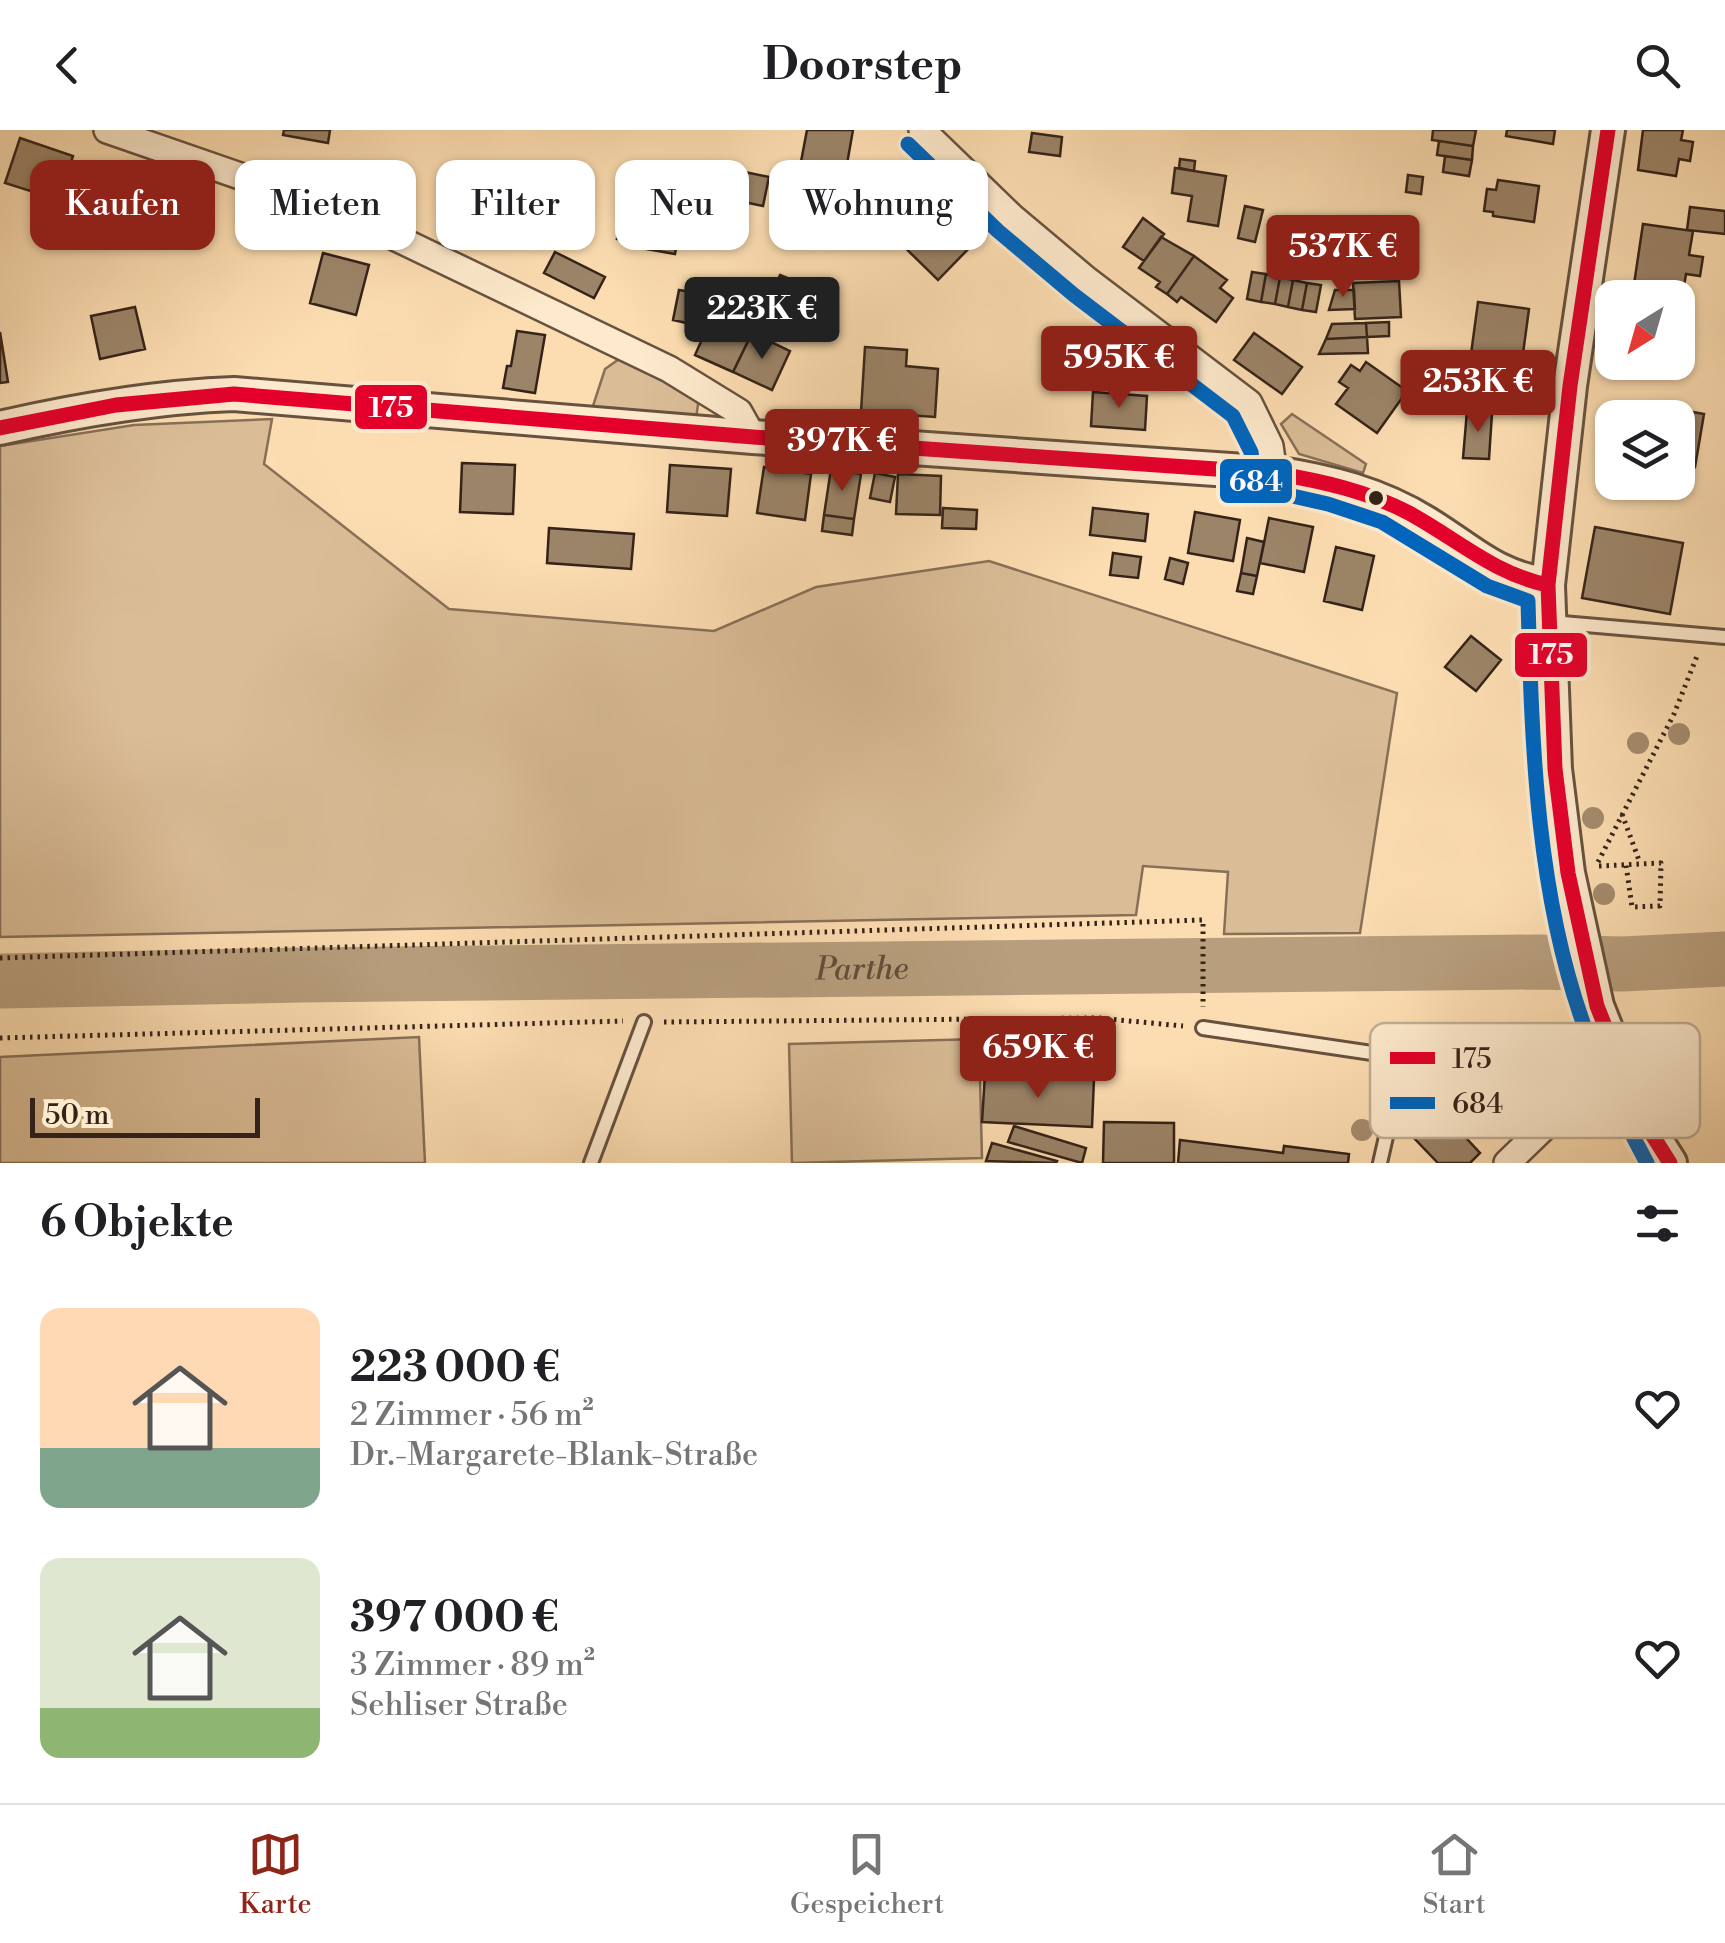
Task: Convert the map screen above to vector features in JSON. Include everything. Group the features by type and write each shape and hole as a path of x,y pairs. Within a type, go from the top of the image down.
{"street":[{"path":"107,130 356,219 670,369 739,412 753,436"},
{"path":"1604,1023 1568,873 1555,768 1548,585 1572,367 1608,130"},
{"path":"936,135 1012,217 1087,280 1249,403 1270,446 1274,473"},
{"path":"0,428 111,404 170,396 234,394 1274,473 1325,481 1376,498 1426,523 1481,562 1516,580 1548,585"},
{"path":"1507,1163 1533,1138"},
{"path":"1654,1138 1670,1163"}],"lane":[{"path":"1549,622 1725,637"},
{"path":"590,1163 644,1022"},
{"path":"1203,1028 1370,1053"},
{"path":"1380,1163 1386,1138"}],"path":[{"path":"1626,865 1632,907 1660,906 1661,863 1596,866 1674,714 1694,668 1702,633"},
{"path":"1622,814 1641,864"},
{"path":"0,958 1204,920 1204,1001"},
{"path":"0,1038 644,1022 1098,1018 1203,1028"}],"shaded area":[{"path":"622,357 699,397 696,419 592,409 605,369"},
{"path":"1292,414 1366,464 1363,473 1299,454 1281,424"},
{"path":"272,419 264,464 449,609 714,631 816,587 989,561 1397,693 1360,933 1224,934 1228,872 1143,866 1136,915 0,937 0,446 134,425"},
{"path":"419,1037 425,1163 0,1163 0,1057"},
{"path":"979,1039 982,1158 792,1163 789,1044"}],"building":[{"path":"284,130 330,130 328,143 283,135"},
{"path":"807,130 853,130 848,160 801,160"},
{"path":"1433,130 1476,130 1473,146 1432,140"},
{"path":"1507,130 1555,130 1553,144 1506,136"},
{"path":"1643,130 1683,130 1681,140 1693,142 1690,161 1679,159 1676,176 1638,170"},
{"path":"1032,133 1062,137 1060,156 1029,152"},
{"path":"20,138 73,156 72,160 30,160 30,191 5,183"},
{"path":"1439,141 1473,146 1472,160 1437,155"},
{"path":"1445,156 1472,160 1469,176 1443,172"},
{"path":"1180,159 1195,161 1194,171 1179,168"},
{"path":"1175,168 1226,176 1218,226 1188,221 1192,196 1172,193"},
{"path":"749,173 769,177 763,206 749,203"},
{"path":"1408,175 1423,177 1421,194 1406,192"},
{"path":"1498,180 1539,186 1534,222 1484,211 1487,189 1496,190"},
{"path":"1245,206 1263,210 1255,242 1238,238"},
{"path":"1690,207 1725,211 1725,234 1687,230"},
{"path":"1143,218 1164,234 1144,261 1123,247"},
{"path":"1643,224 1693,231 1689,255 1703,257 1700,276 1686,274 1685,280 1635,280"},
{"path":"1161,237 1194,256 1167,294 1156,287 1160,282 1139,268"},
{"path":"907,250 967,250 938,280"},
{"path":"555,252 605,277 594,298 544,273"},
{"path":"323,253 369,265 356,315 310,303"},
{"path":"1194,256 1227,280 1220,288 1233,298 1216,322 1181,297 1177,302 1167,294"},
{"path":"1252,272 1266,274 1261,302 1247,299"},
{"path":"1266,274 1280,277 1275,304 1261,302"},
{"path":"780,275 821,292 813,310 772,293"},
{"path":"1280,277 1293,280 1288,307 1275,304"},
{"path":"1293,280 1307,283 1302,310 1288,307"},
{"path":"1399,281 1401,317 1355,319 1353,283"},
{"path":"1307,283 1321,285 1316,312 1302,310"},
{"path":"679,290 698,293 691,324 673,320"},
{"path":"1335,290 1354,290 1355,309 1329,310"},
{"path":"1478,302 1529,309 1520,376 1469,369"},
{"path":"135,307 145,349 100,359 91,316"},
{"path":"713,315 752,333 733,372 695,355"},
{"path":"1389,322 1389,336 1367,337 1366,323"},
{"path":"1366,323 1367,337 1326,339 1332,324"},
{"path":"517,331 545,335 535,393 503,388"},
{"path":"0,332 8,382 0,383"},
{"path":"752,333 790,351 772,390 733,372"},
{"path":"1254,333 1302,367 1282,394 1234,360"},
{"path":"1367,337 1368,353 1319,354 1326,339"},
{"path":"865,347 907,350 906,366 938,369 935,417 861,412"},
{"path":"1074,352 1103,354 1101,375 1091,374 1090,388 1060,385 1061,365 1073,366"},
{"path":"1366,362 1407,391 1377,433 1336,404 1348,388 1339,382 1351,365 1360,371"},
{"path":"1093,392 1147,396 1145,430 1091,426"},
{"path":"1467,411 1492,413 1489,459 1463,458"},
{"path":"1695,412 1704,414 1695,467"},
{"path":"462,463 515,465 513,514 460,512"},
{"path":"670,465 731,469 727,516 667,512"},
{"path":"764,467 811,474 805,520 757,513"},
{"path":"831,469 861,474 854,519 824,515"},
{"path":"875,473 895,477 890,502 870,498"},
{"path":"898,474 941,476 940,515 896,514"},
{"path":"943,508 977,510 976,529 942,528"},
{"path":"1093,508 1148,514 1145,541 1090,535"},
{"path":"1195,512 1240,520 1233,561 1188,553"},
{"path":"824,515 854,519 852,535 822,531"},
{"path":"1269,518 1313,527 1304,572 1260,563"},
{"path":"1595,527 1683,543 1670,614 1582,598"},
{"path":"549,528 634,534 631,569 547,563"},
{"path":"1247,538 1264,542 1257,576 1241,573"},
{"path":"1336,547 1374,556 1362,610 1324,601"},
{"path":"1113,553 1141,557 1138,578 1110,575"},
{"path":"1170,558 1188,563 1183,584 1165,579"},
{"path":"1241,573 1257,576 1253,594 1237,591"},
{"path":"1471,636 1501,660 1476,691 1445,667"},
{"path":"985,1074 1094,1079 1092,1127 982,1122"},
{"path":"1104,1122 1174,1123 1174,1163 1103,1163"},
{"path":"1014,1126 1086,1148 1082,1163 1008,1142"},
{"path":"1414,1138 1466,1138 1480,1153 1470,1163 1438,1163"},
{"path":"1180,1140 1283,1153 1284,1146 1349,1154 1348,1163 1178,1163"},
{"path":"992,1143 1057,1161 986,1161"}],"waterway":[{"name":"Parthe","path":"0,981 1623,964 1725,959"}],"transit line":[{"name":"175","path":"1604,1023 1568,873 1555,769 1548,585 1570,386 1608,130"},
{"name":"684","path":"908,144 998,231 1074,295 1233,416 1251,452 1255,480 1262,489 1328,504 1382,522 1487,586 1528,601 1535,767 1547,878 1571,987 1584,1023"},
{"name":"175","path":"0,428 116,405 234,394 753,437 1274,473 1326,483 1377,499 1409,513 1510,573 1548,585"},
{"name":"684","path":"1634,1138 1647,1163"},
{"name":"175","path":"1654,1138 1670,1163"}]}
